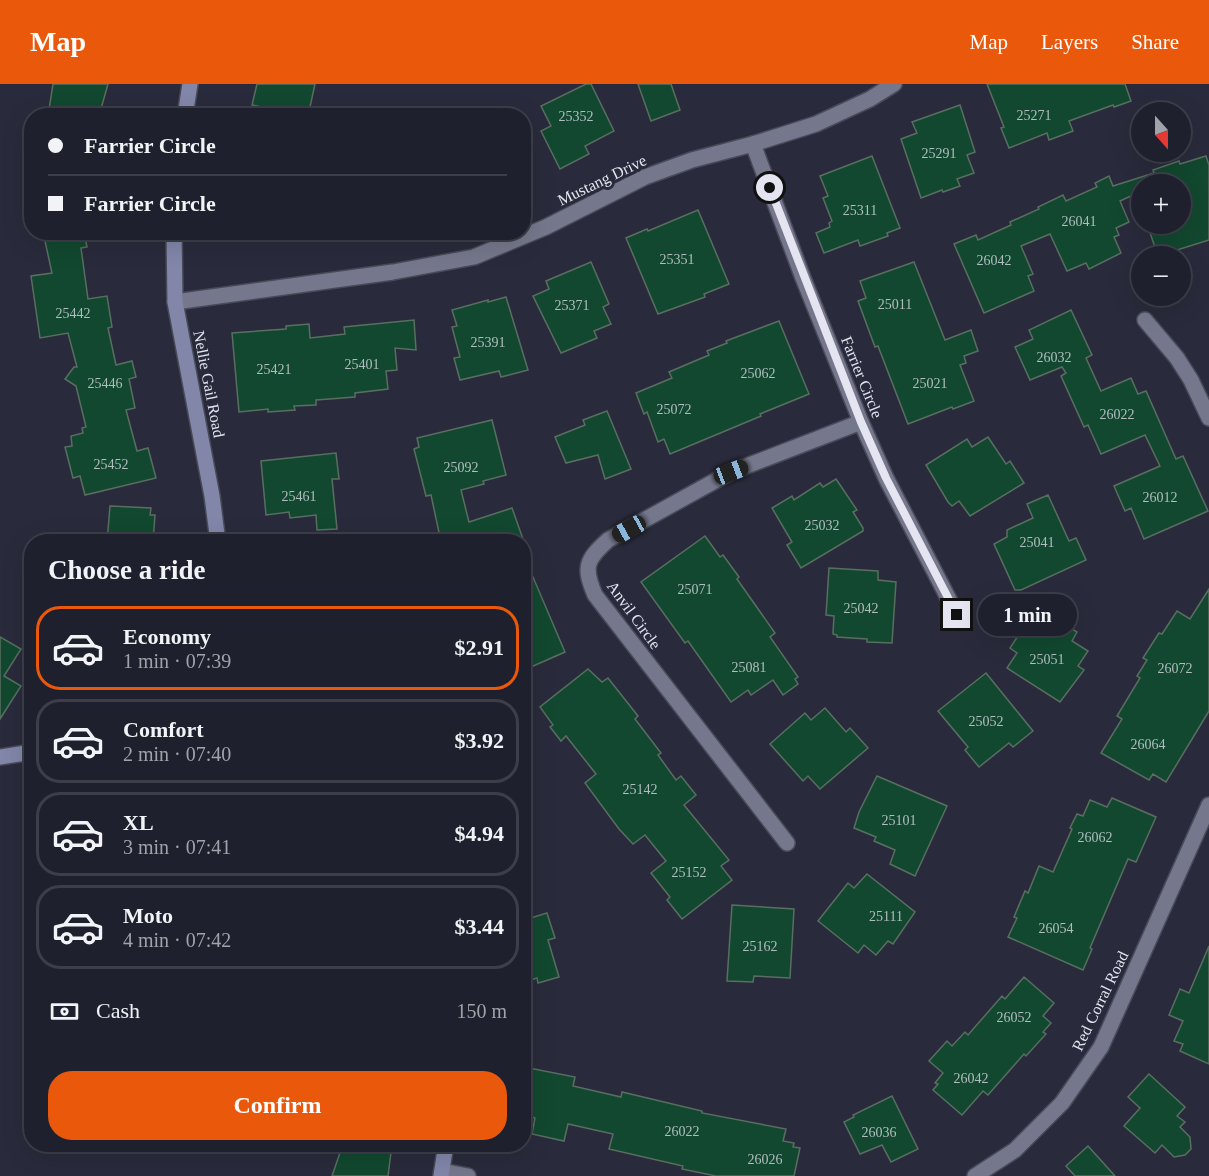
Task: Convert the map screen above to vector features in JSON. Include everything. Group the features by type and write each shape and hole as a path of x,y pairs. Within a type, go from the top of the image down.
{"street":[{"path":"186,108 190,84"},
{"name":"Mustang Drive","path":"531,233 645,177 692,160 816,124 870,99 894,84"},
{"name":"Farrier Circle","path":"753,144 803,278 861,422 886,478 957,615"},
{"name":"Nellie Gail Road","path":"174,240 175,302 212,496 217,534"},
{"name":"Mustang Drive","path":"175,302 393,272 474,257 515,240"},
{"path":"1145,320 1177,358 1191,380 1209,418"},
{"name":"Anvil Circle","path":"786,843 595,595 589,580 588,566 594,553 608,540 731,472 861,422"},
{"path":"0,757 24,753"},
{"name":"Red Corral Road","path":"975,1176 1015,1150 1062,1104 1101,1047 1209,805"},
{"path":"445,1152 441,1173 468,1176"}],"building":[{"path":"53,84 108,84 101,108 49,108"},
{"path":"257,84 315,84 310,108 267,108 252,105"},
{"path":"586,84 591,84 614,131 585,146 589,154 560,169 541,131 551,126 541,106"},
{"path":"638,84 671,84 680,110 651,121"},
{"path":"987,84 1125,84 1131,101 1069,121 1073,131 1049,140 1047,133 1009,148 1001,128 1004,127"},
{"path":"960,105 975,152 967,155 974,173 957,179 960,186 921,198 901,139 917,133 912,122"},
{"path":"872,156 900,228 887,233 888,236 860,246 858,240 824,253 816,233 830,227 829,223 832,221 823,198 828,196 820,176"},
{"path":"1206,156 1209,165 1209,240 1190,246 1155,246 1150,234 1191,234 1191,174 1151,174 1154,173 1153,170 1176,162 1180,164"},
{"path":"1109,176 1113,186 1131,180 1131,196 1120,201 1129,222 1116,228 1119,235 1114,237 1121,253 1089,269 1086,263 1067,271 1050,234 1021,246 1033,274 1028,276 1034,291 984,313 954,244 976,235 978,240 1011,225 1010,222 1063,195 1066,201 1097,187 1095,183"},
{"path":"698,210 729,284 704,294 705,297 658,314 626,238"},
{"path":"45,240 86,240 87,247 81,248 88,299 107,296 112,327 108,328 116,365 132,361 136,377 129,379 135,408 126,410 137,451 148,448 156,478 85,495 80,476 73,478 65,447 72,446 71,436 83,433 82,428 86,427 76,386 65,379 74,367 77,367 68,333 40,338 31,276 52,273"},
{"path":"591,262 609,304 603,307 611,324 594,331 597,338 561,353 533,296 549,289 546,281"},
{"path":"914,262 945,340 971,330 978,351 964,356 966,363 960,365 974,401 908,424 858,301 866,298 860,281"},
{"path":"506,297 528,370 501,377 499,371 460,380 454,358 460,357 452,327 457,326 452,310"},
{"path":"1071,310 1092,355 1086,358 1101,391 1131,378 1138,394 1146,391 1176,459 1183,456 1208,511 1144,539 1131,508 1125,511 1114,486 1160,466 1145,435 1101,454 1088,425 1084,427 1061,376 1066,373 1062,367 1030,380 1015,347 1033,339 1029,330"},
{"path":"414,320 416,350 395,348 397,370 386,371 388,389 355,393 355,397 316,400 316,405 294,406 295,410 268,412 268,409 239,412 232,333 286,329 286,326 309,324 310,338 345,334 344,327"},
{"path":"779,321 809,394 670,454 664,439 658,442 647,412 644,414 636,393 672,378 669,372 709,355 707,351 727,343 726,341"},
{"path":"607,411 631,469 605,479 598,455 566,463 555,437 585,425 583,420"},
{"path":"492,420 506,475 461,490 469,522 512,508 521,534 439,534 431,495 426,496 414,449 419,447 417,438"},
{"path":"988,437 1006,464 1010,461 1024,483 970,516 959,501 952,506 948,502 926,465 967,439 972,447"},
{"path":"336,453 339,479 332,479 337,529 317,530 316,515 290,518 289,512 266,515 261,461"},
{"path":"836,479 857,510 853,512 863,531 801,568 787,545 792,542 772,508 792,496 794,500 820,483 823,487"},
{"path":"1048,495 1069,541 1076,538 1086,560 1021,590 1015,590 994,544 1007,537 1007,530 1033,518 1027,504"},
{"path":"110,506 151,508 150,515 155,515 154,534 108,534"},
{"path":"705,536 720,557 723,555 739,577 737,579 775,633 770,637 798,677 795,679 798,684 783,695 773,680 751,695 748,690 731,702 688,641 685,643 641,582"},
{"path":"829,568 878,571 878,580 896,582 892,643 867,642 867,639 837,637 833,634 834,616 826,615"},
{"path":"531,572 565,652 531,667"},
{"path":"1209,589 1209,711 1166,782 1153,774 1149,780 1101,753 1122,719 1117,716 1140,678 1137,676 1147,660 1143,658 1159,633 1162,634 1177,611 1190,619"},
{"path":"1037,607 1077,632 1072,641 1088,651 1078,666 1084,670 1060,702 1007,668 1017,653 1010,648"},
{"path":"0,637 21,649 4,676 21,686 0,719"},
{"path":"588,669 602,682 608,678 638,716 635,719 661,753 658,755 676,780 681,776 696,795 684,805 729,860 721,866 732,880 682,919 667,900 670,897 651,873 666,861 645,835 633,844 619,829 585,783 596,774 566,736 561,741 550,727 553,725 540,707"},
{"path":"986,673 1033,731 1013,747 1009,743 979,767 965,750 968,747 938,711"},
{"path":"825,708 846,732 850,728 868,748 820,789 808,776 803,781 770,744 805,713 811,720"},
{"path":"877,776 947,806 915,876 890,864 895,850 874,841 876,837 854,828 859,812"},
{"path":"1112,798 1156,817 1136,862 1128,859 1083,970 1008,937 1017,918 1014,917 1025,891 1028,893 1039,866 1053,872 1077,814 1083,816 1090,800 1107,807"},
{"path":"867,874 915,912 893,944 888,941 876,955 864,945 858,953 818,921 848,883 854,888"},
{"path":"732,905 794,909 790,978 754,976 753,982 727,981"},
{"path":"547,913 555,938 548,940 559,977 538,983 537,978 531,980 531,918"},
{"path":"1209,946 1209,1064 1180,1051 1183,1044 1174,1041 1183,1021 1169,1015 1180,989 1189,993"},
{"path":"1024,977 1054,1003 1043,1016 1051,1023 1043,1032 1046,1034 1026,1056 1024,1054 988,1095 983,1091 962,1115 933,1090 938,1084 935,1083 943,1073 929,1061 947,1041 952,1046 965,1032 968,1035 1002,996 1005,999"},
{"path":"531,1068 575,1077 573,1086 621,1097 622,1092 702,1111 702,1113 786,1129 783,1141 794,1143 793,1147 800,1148 794,1176 716,1176 609,1149 613,1134 568,1124 564,1141 532,1134 535,1118 531,1117"},
{"path":"1149,1074 1185,1107 1177,1116 1185,1122 1180,1127 1190,1137 1191,1149 1185,1155 1174,1157 1162,1145 1155,1153 1124,1126 1140,1108 1128,1097"},
{"path":"892,1096 918,1149 891,1162 882,1145 860,1154 844,1122 854,1117 853,1115"},
{"path":"1088,1146 1115,1176 1075,1176 1066,1166"},
{"path":"340,1152 391,1152 388,1176 332,1176"}],"route":[{"path":"770,188 803,278 861,422 886,478 957,615"}]}
